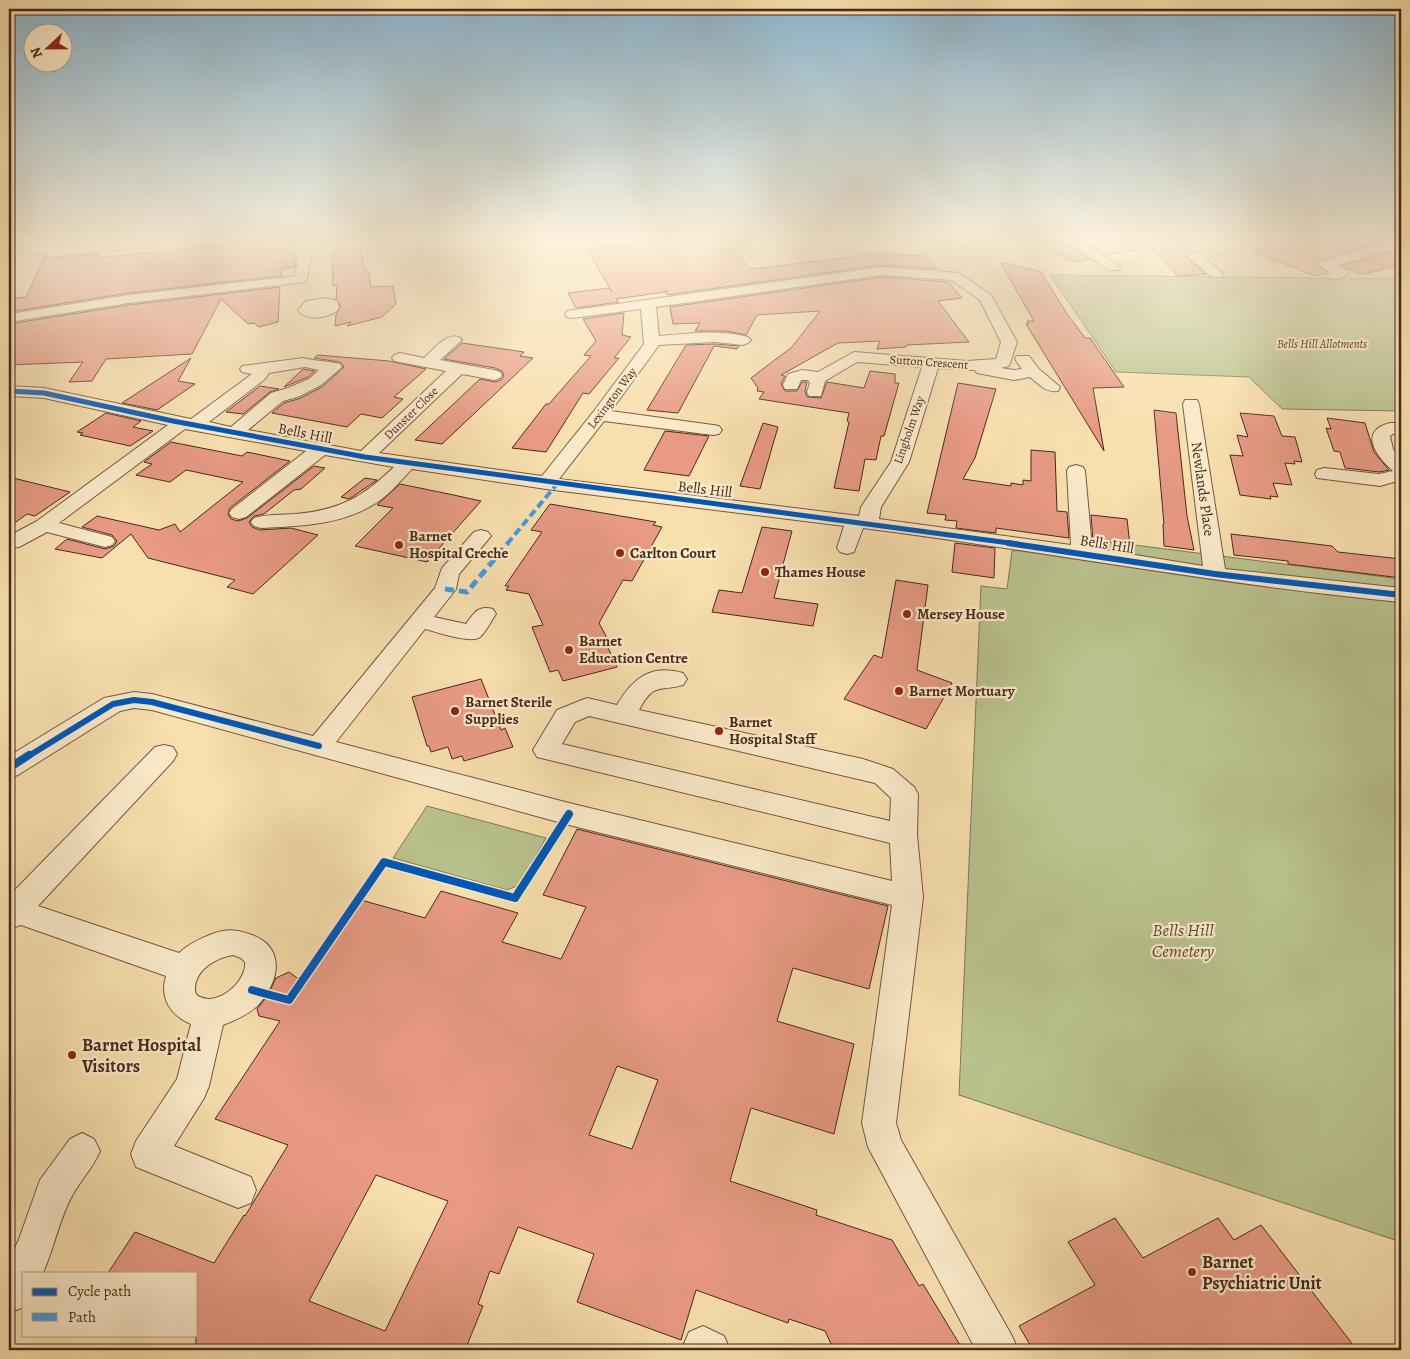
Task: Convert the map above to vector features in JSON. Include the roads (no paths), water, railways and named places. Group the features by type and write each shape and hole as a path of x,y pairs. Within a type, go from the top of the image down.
{"street":[{"path":"9,318 108,302"},
{"path":"572,314 652,302"},
{"path":"988,302 1009,342 1033,372 1052,387"},
{"path":"648,303 652,341 715,338 743,340"},
{"path":"427,363 454,340"},
{"name":"Lexington Way","path":"546,483 600,415 652,344 652,341"},
{"name":"Sutton Crescent","path":"802,381 825,375 854,357 967,366 1003,363 1009,342"},
{"path":"400,358 494,375"},
{"name":"Lingholm Way","path":"846,548 900,462 932,362"},
{"path":"80,482 259,376 256,369 308,364 334,367 315,382 277,397 234,433"},
{"path":"967,366 1014,376 1033,372"},
{"name":"Dunster Close","path":"365,457 458,369"},
{"name":"Bells Hill","path":"9,392 44,393 234,433 365,457 546,483 862,522 1215,574 1401,595"},
{"name":"Newlands Place","path":"1191,404 1215,574"},
{"path":"600,415 713,430"},
{"path":"12,543 44,526 184,422"},
{"path":"1401,428 1392,427 1384,429 1380,432 1379,436 1388,457 1401,468"},
{"path":"239,513 321,449"},
{"path":"261,522 307,519 343,512 371,498 408,463"},
{"path":"1076,471 1082,553"},
{"path":"1324,474 1380,480 1401,474"},
{"path":"44,526 105,541"},
{"path":"319,746 445,589 450,573 481,536"},
{"path":"420,621 471,633 485,614"},
{"path":"624,715 638,689 652,680 676,679"},
{"path":"9,768 114,704 134,700 152,702 579,816 908,897"},
{"path":"903,835 546,750 566,716 586,707 863,769 884,776 905,794 903,835 908,897 879,1123 886,1147 998,1350"},
{"path":"164,754 11,912 185,968"},
{"path":"233,942 245,944 254,949 260,957 262,967 259,979 252,990 233,1006 210,1013 197,1012 187,1008 181,1000 178,990 185,968 206,950 220,944 233,942"},
{"path":"210,1013 192,1086 149,1154 238,1190"},
{"path":"23,1272 36,1245 53,1193 82,1151"},
{"path":"14,1292 22,1275"}],"place":[{"name":"Barnet Hospital Creche","path":"399,545"},
{"name":"Carlton Court","path":"620,553"},
{"name":"Thames House","path":"765,572"},
{"name":"Mersey House","path":"907,614"},
{"name":"Barnet Education Centre","path":"569,650"},
{"name":"Barnet Mortuary","path":"899,691"},
{"name":"Barnet Sterile Supplies","path":"455,711"},
{"name":"Barnet Hospital Staff","path":"719,731"},
{"name":"Barnet Hospital Visitors","path":"72,1055"},
{"name":"Barnet Psychiatric Unit","path":"1192,1272"}],"park label":[{"name":"Bells Hill Allotments","path":"1322,344"},
{"name":"Bells Hill Cemetery","path":"1183,940"}]}
